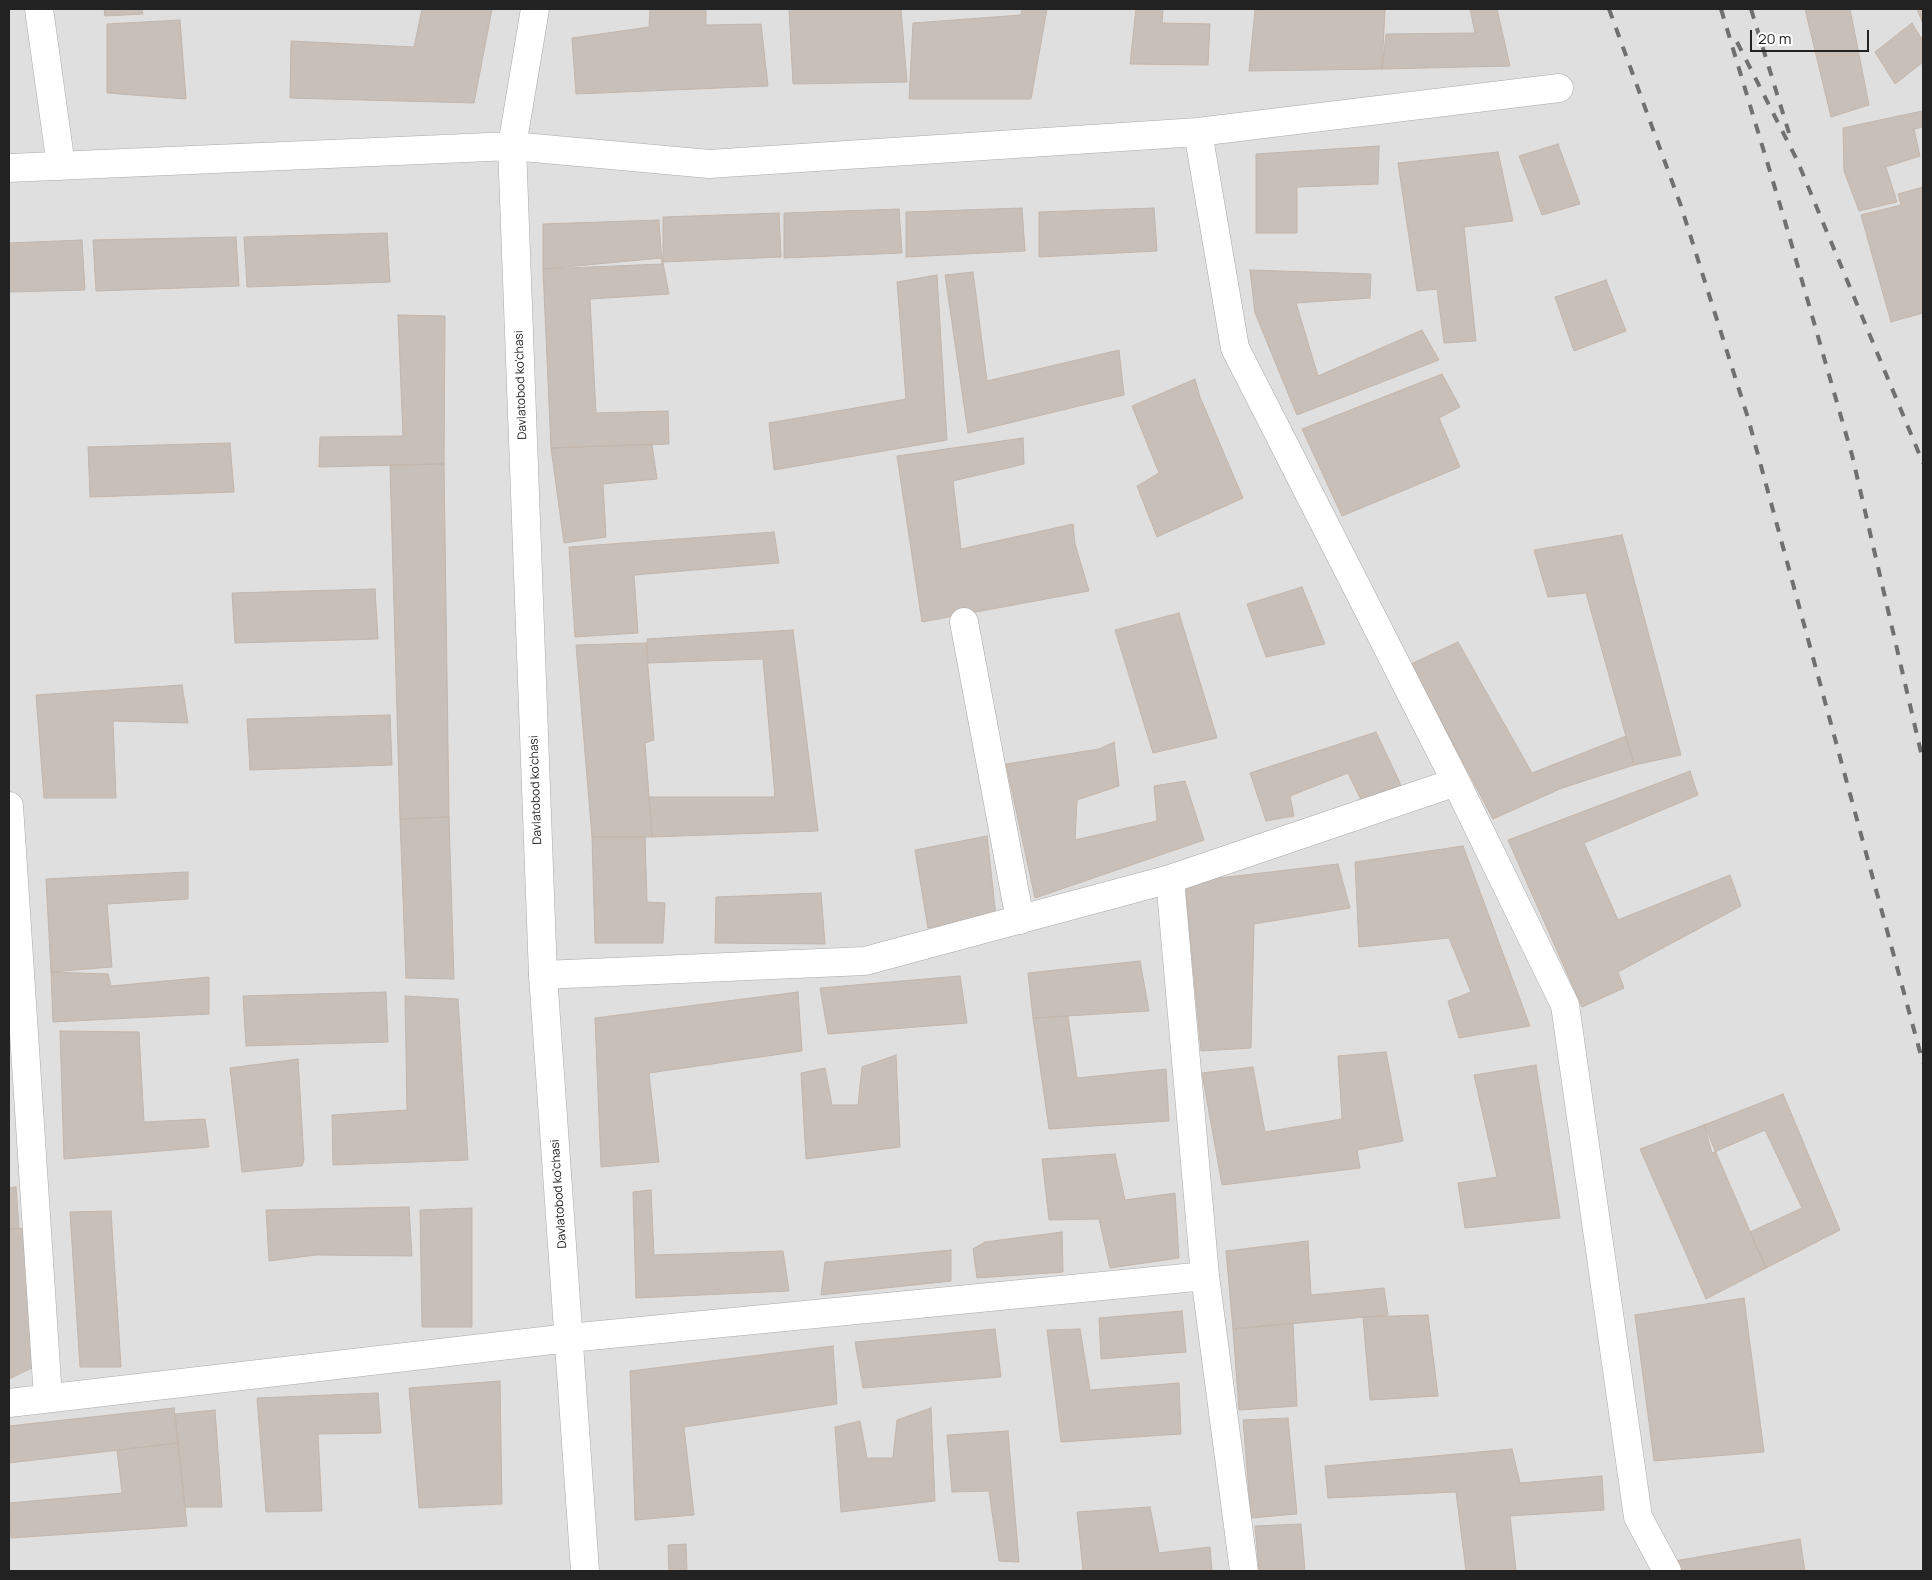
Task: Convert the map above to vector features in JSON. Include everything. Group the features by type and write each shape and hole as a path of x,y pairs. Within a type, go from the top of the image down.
{"street":[{"path":"39,9 61,166"},
{"name":"Davlatobod ko'chasi","path":"536,9 512,146 543,975 585,1571"},
{"path":"9,168 512,146 709,164 1198,132 1559,88"},
{"path":"1198,132 1235,348 1456,782 1565,1005 1638,1517 1667,1571"},
{"path":"964,622 1020,920"},
{"path":"543,975 865,961 1170,880 1456,782"},
{"path":"9,806 48,1398"},
{"path":"1170,880 1205,1276 1244,1571"},
{"path":"9,1403 569,1338 1205,1276"}],"shaded area":[{"path":"9,9 1923,9 1923,1571 9,1571"}],"building":[{"path":"104,9 142,9 143,14 105,16"},
{"path":"422,9 492,9 474,103 290,98 291,41 414,47"},
{"path":"650,9 706,9 706,25 761,24 768,86 576,94 572,38 649,27"},
{"path":"789,9 901,9 907,82 793,84"},
{"path":"1022,9 1047,9 1031,99 909,99 913,23 1021,15"},
{"path":"1136,9 1163,9 1162,23 1210,24 1208,65 1130,64"},
{"path":"1385,9 1382,69 1249,71 1255,10"},
{"path":"1470,9 1497,9 1510,66 1382,69 1386,34 1475,33"},
{"path":"1805,9 1850,9 1869,105 1831,117"},
{"path":"1917,9 1923,9 1923,24"},
{"path":"180,20 186,99 107,93 107,24"},
{"path":"1912,23 1923,41 1923,62 1895,84 1875,52"},
{"path":"1922,111 1923,127 1914,129 1920,156 1886,167 1897,202 1859,211 1844,171 1843,128"},
{"path":"1558,144 1580,204 1542,215 1519,156"},
{"path":"1379,146 1378,184 1297,187 1297,233 1256,233 1256,154"},
{"path":"1498,152 1513,221 1464,227 1476,341 1444,343 1437,289 1417,291 1398,163"},
{"path":"1923,187 1923,313 1891,322 1861,215 1901,205 1898,194"},
{"path":"1022,208 1025,251 906,257 906,212"},
{"path":"1154,208 1157,251 1039,257 1039,212"},
{"path":"899,209 902,253 784,258 784,213"},
{"path":"779,213 781,257 663,262 663,217"},
{"path":"659,220 662,264 543,269 543,224"},
{"path":"387,233 390,282 247,287 244,237"},
{"path":"236,237 239,286 96,291 93,240"},
{"path":"82,240 85,290 9,292 9,243"},
{"path":"662,258 669,294 590,299 596,413 668,411 669,444 551,448 543,269"},
{"path":"1250,270 1371,274 1370,298 1296,303 1318,376 1422,330 1439,360 1297,415 1255,313"},
{"path":"973,272 987,381 1119,350 1124,395 968,433 945,275"},
{"path":"937,275 947,440 774,470 769,423 906,399 897,282"},
{"path":"1606,280 1626,331 1574,351 1555,297"},
{"path":"398,315 445,316 444,464 319,467 320,437 403,436"},
{"path":"1442,374 1460,407 1439,418 1460,467 1342,516 1302,429"},
{"path":"1195,379 1200,397 1243,498 1157,537 1137,486 1159,473 1132,406"},
{"path":"1023,438 1024,464 953,481 961,549 1073,524 1075,544 1089,591 922,622 897,456"},
{"path":"230,443 234,492 90,497 88,447"},
{"path":"652,444 657,479 603,484 606,537 564,543 551,448"},
{"path":"444,464 449,817 400,819 390,465"},
{"path":"774,532 779,563 634,575 638,633 575,637 569,547"},
{"path":"1622,535 1681,755 1634,765 1586,593 1548,597 1534,550"},
{"path":"1302,587 1325,644 1266,657 1247,604"},
{"path":"375,589 378,639 235,643 232,593"},
{"path":"1179,613 1217,738 1153,753 1115,630"},
{"path":"793,630 818,831 652,837 649,797 775,797 763,659 648,663 647,639"},
{"path":"1458,642 1532,773 1626,736 1634,765 1562,788 1493,819 1411,664"},
{"path":"646,643 654,740 645,743 652,837 592,837 576,645"},
{"path":"182,685 188,723 113,721 116,798 44,798 36,695"},
{"path":"390,715 392,765 250,770 247,719"},
{"path":"1376,732 1401,785 1361,800 1348,773 1290,796 1294,816 1266,821 1250,773"},
{"path":"1114,742 1119,786 1077,800 1075,840 1157,821 1154,786 1185,781 1204,840 1035,898 1006,764 1099,749"},
{"path":"1690,771 1698,795 1584,843 1618,920 1730,875 1741,906 1618,972 1624,988 1582,1007 1508,840"},
{"path":"449,817 454,979 406,978 400,819"},
{"path":"987,836 996,916 928,928 915,850"},
{"path":"592,837 645,837 647,902 665,903 663,943 595,943"},
{"path":"1463,846 1530,1026 1459,1038 1448,1001 1471,992 1449,938 1359,947 1355,862"},
{"path":"1338,864 1350,908 1254,924 1251,1048 1201,1051 1185,882"},
{"path":"188,872 188,899 107,904 112,967 51,972 46,879"},
{"path":"821,893 825,944 715,943 716,897"},
{"path":"1140,961 1149,1011 1033,1018 1028,973"},
{"path":"51,972 108,974 111,986 209,977 209,1014 53,1022"},
{"path":"960,976 967,1023 828,1034 820,988"},
{"path":"386,992 388,1042 246,1046 243,996"},
{"path":"798,992 802,1051 649,1073 659,1162 601,1167 595,1018"},
{"path":"405,996 458,999 468,1160 333,1165 332,1115 407,1110"},
{"path":"1068,1016 1077,1078 1166,1069 1169,1121 1049,1129 1033,1018"},
{"path":"60,1031 139,1032 144,1122 205,1119 209,1147 64,1159"},
{"path":"1386,1052 1403,1141 1357,1150 1360,1168 1222,1185 1202,1073 1253,1067 1265,1132 1342,1119 1338,1056"},
{"path":"896,1055 900,1147 806,1159 801,1073 825,1068 832,1105 858,1105 862,1067"},
{"path":"298,1059 304,1160 302,1166 242,1172 230,1068"},
{"path":"1536,1065 1560,1218 1465,1228 1458,1183 1497,1177 1474,1075"},
{"path":"1783,1094 1840,1230 1766,1268 1750,1232 1802,1208 1765,1130 1712,1153 1704,1125"},
{"path":"1704,1125 1766,1268 1706,1299 1640,1149"},
{"path":"1115,1154 1125,1200 1175,1193 1179,1258 1110,1268 1099,1219 1049,1220 1042,1159"},
{"path":"16,1187 19,1228 9,1229 9,1188"},
{"path":"651,1190 654,1255 783,1251 789,1291 636,1298 633,1192"},
{"path":"409,1207 412,1256 316,1255 269,1261 266,1210"},
{"path":"472,1208 472,1327 422,1327 420,1210"},
{"path":"111,1211 121,1367 80,1367 70,1212"},
{"path":"28,1228 36,1366 9,1379 9,1229"},
{"path":"1062,1232 1063,1272 977,1278 973,1249 985,1242"},
{"path":"1308,1241 1311,1295 1384,1288 1388,1315 1233,1329 1226,1251"},
{"path":"951,1250 951,1281 821,1295 825,1262"},
{"path":"1744,1298 1764,1452 1654,1461 1635,1315"},
{"path":"1182,1311 1186,1352 1101,1359 1099,1318"},
{"path":"1428,1315 1438,1396 1370,1400 1363,1317"},
{"path":"1293,1323 1297,1406 1239,1410 1233,1329"},
{"path":"995,1329 1001,1377 863,1388 855,1342"},
{"path":"1080,1329 1090,1390 1179,1383 1181,1434 1061,1442 1047,1330"},
{"path":"833,1346 837,1404 684,1427 694,1515 635,1520 630,1371"},
{"path":"500,1381 502,1504 419,1508 409,1388"},
{"path":"378,1393 381,1433 318,1434 322,1511 266,1512 257,1398"},
{"path":"174,1408 178,1443 9,1463 9,1426"},
{"path":"931,1408 935,1501 841,1512 835,1427 860,1421 867,1458 893,1458 897,1420"},
{"path":"215,1410 222,1507 185,1507 175,1414"},
{"path":"1288,1418 1297,1514 1251,1518 1243,1420"},
{"path":"1008,1431 1019,1562 999,1561 989,1491 952,1492 947,1435"},
{"path":"178,1443 187,1526 11,1538 9,1503 122,1493 117,1450"},
{"path":"1512,1449 1520,1483 1602,1476 1604,1510 1510,1516 1516,1571 1466,1571 1456,1492 1328,1498 1325,1466"},
{"path":"1150,1507 1159,1553 1210,1547 1212,1571 1083,1571 1077,1512"},
{"path":"1301,1524 1305,1571 1259,1571 1255,1526"},
{"path":"1800,1539 1805,1571 1678,1571 1675,1561"},
{"path":"686,1544 687,1571 669,1571 668,1545"}],"railway":[{"path":"1609,9 1681,206 1748,418 1923,1063"},
{"path":"1721,9 1784,218 1852,455 1923,761"},
{"path":"1751,9 1789,133"},
{"path":"1737,42 1797,160 1923,463"}]}
